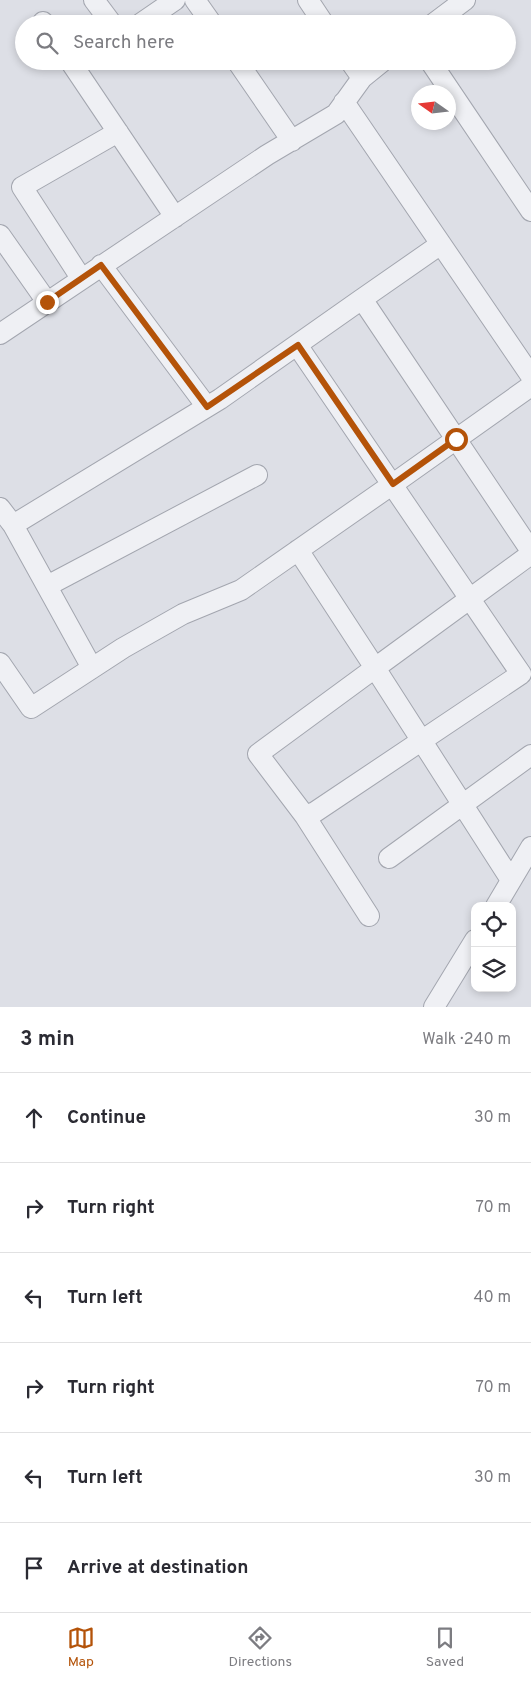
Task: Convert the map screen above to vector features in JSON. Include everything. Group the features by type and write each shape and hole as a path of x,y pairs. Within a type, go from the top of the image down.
{"street":[{"path":"94,0 105,15"},
{"path":"153,15 175,0"},
{"path":"195,0 206,15"},
{"path":"308,0 318,15"},
{"path":"444,15 461,1"},
{"path":"80,70 118,132 175,217"},
{"path":"243,70 292,141"},
{"path":"0,334 81,278 336,114 344,102 356,70"},
{"path":"436,70 531,211"},
{"path":"344,102 531,376"},
{"path":"81,278 22,187 118,132"},
{"path":"0,235 47,302"},
{"path":"13,525 207,407 441,244"},
{"path":"101,265 207,407"},
{"path":"362,299 531,552 258,754 305,816 369,916"},
{"path":"298,345 526,681 422,741 315,812 305,816"},
{"path":"0,663 32,708 123,648 183,614 241,590 531,386"},
{"path":"47,586 257,476"},
{"path":"0,508 13,525 92,668"},
{"path":"298,550 512,880"},
{"path":"389,858 462,803 531,755"},
{"path":"498,902 531,847"},
{"path":"434,1007 471,947"}],"route":[{"path":"47,302 101,265 207,407 298,345 393,484 456,439"}]}
